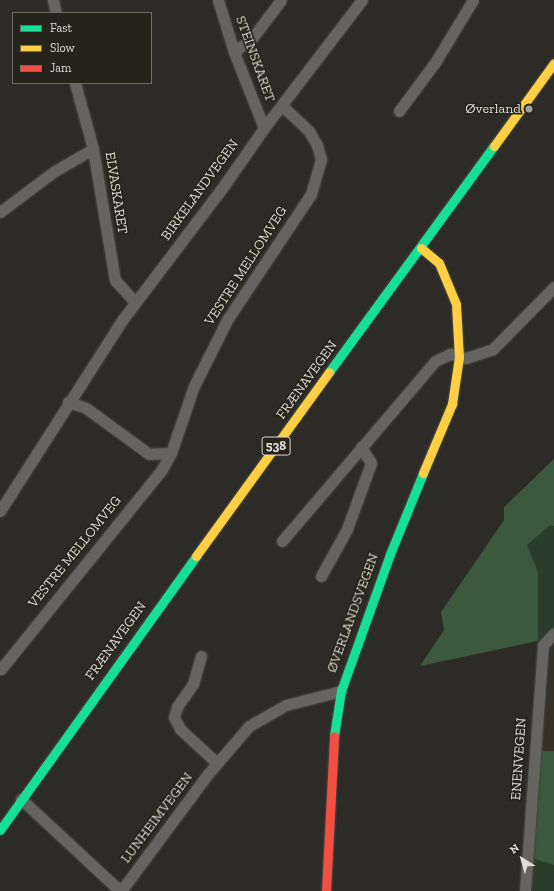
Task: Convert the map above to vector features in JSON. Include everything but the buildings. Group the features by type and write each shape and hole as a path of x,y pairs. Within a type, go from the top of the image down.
{"main road":[{"name":"FRÆNAVEGEN","path":"0,830 554,63"},
{"name":"ØVERLANDSVEGEN","path":"326,891 334,733 341,690 390,554 452,404 459,357 456,304 439,263 421,248"}],"street":[{"path":"53,0 56,12"},
{"name":"STEINSKARET","path":"218,0 234,52 264,128"},
{"path":"234,52 252,37 281,0"},
{"name":"BIRKELANDVEGEN","path":"0,511 68,402 135,302 225,184 264,128 362,0"},
{"path":"399,111 436,61 473,0"},
{"name":"ELVASKARET","path":"75,84 93,149 115,280 135,302"},
{"name":"VESTRE MELLOMVEG","path":"1,669 161,471 171,453 194,386 227,320 311,194 318,177 321,159 317,145 309,131 282,106"},
{"path":"0,212 53,172 93,149"},
{"path":"282,541 435,360 450,354 459,357 484,354 494,349 554,288"},
{"path":"68,402 86,408 149,454 171,453"},
{"path":"321,576 347,529 371,463 361,447"},
{"name":"ENENVEGEN","path":"525,891 544,645 554,633"},
{"path":"201,656 193,684 177,707 174,717 180,729 217,763"},
{"name":"LUNHEIMVEGEN","path":"21,799 120,891 217,763 249,726 286,705 341,690"}],"shaded area":[{"path":"554,640 554,751 542,751 551,642"}],"green space":[{"path":"554,459 554,526 550,525 527,545 538,572 538,641 420,666 444,630 441,612 504,520 504,507"},
{"path":"550,524 554,526 554,640 551,642 538,641 538,572 527,545"},
{"path":"542,751 554,751 554,865 534,859"},
{"path":"534,859 554,865 554,891 532,891"}],"traffic: fast":[{"path":"329,372 494,146"},
{"path":"334,736 341,691 390,554 423,473"},
{"path":"0,830 196,556"}],"traffic: slow":[{"path":"494,146 554,63"},
{"path":"421,248 439,263 456,304 459,357 452,404 423,473"},
{"path":"196,556 329,372"}],"traffic: jam":[{"path":"326,891 334,736"}],"place":[{"name":"Øverland","path":"529,109"}]}
